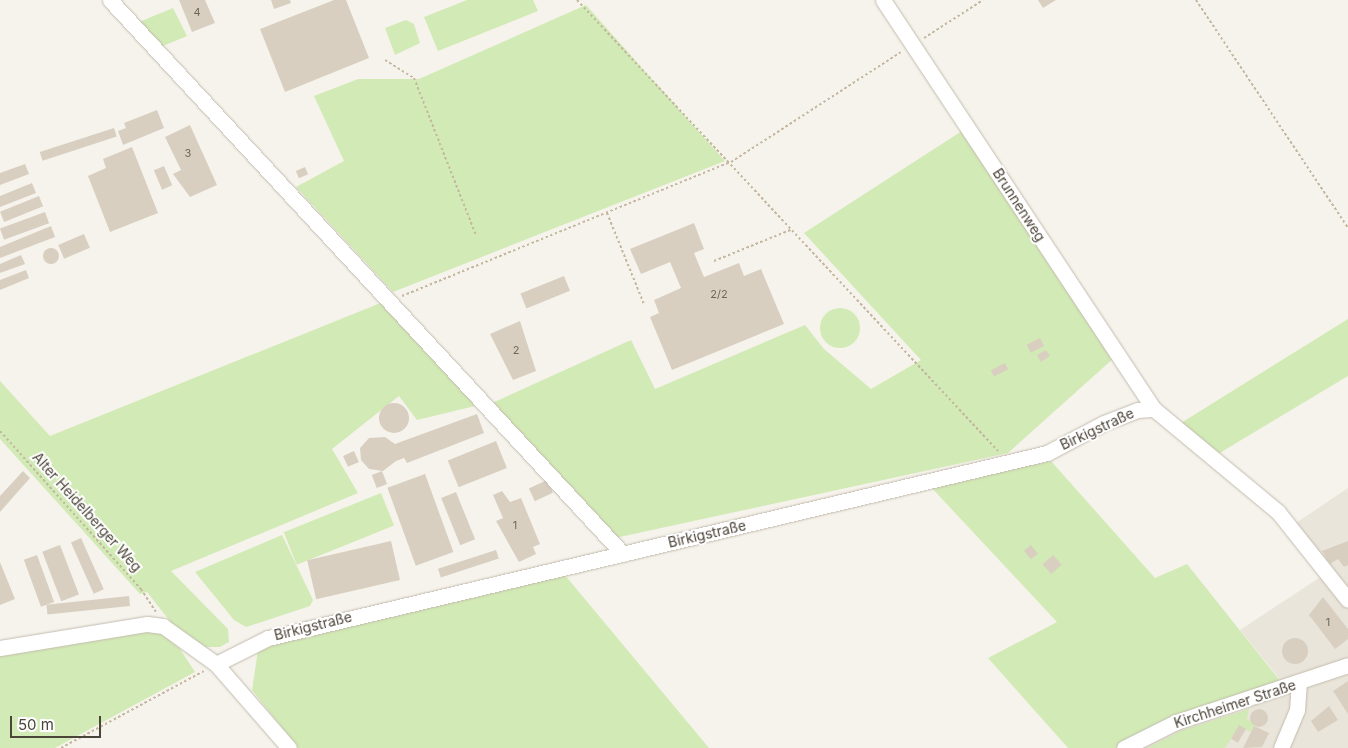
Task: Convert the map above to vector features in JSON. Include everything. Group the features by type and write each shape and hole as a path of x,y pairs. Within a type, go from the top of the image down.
{"street":[{"path":"110,0 624,554"},
{"name":"Brunnenweg","path":"883,0 1154,409"},
{"name":"Birkigstraße","path":"216,664 268,638 1047,453 1104,423 1138,410 1154,409 1278,512 1342,578 1348,600"},
{"path":"0,648 147,624 163,626 216,664 289,748"},
{"name":"Kirchheimer Straße","path":"1124,748 1176,722 1299,684 1348,665"},
{"path":"1281,748 1297,710 1299,684"}],"path":[{"path":"577,0 794,229 1008,462"},
{"path":"391,301 730,162 983,0"},
{"path":"1196,0 1348,228"},
{"path":"385,60 414,78 476,235"},
{"path":"607,213 644,304"},
{"path":"714,261 794,229"},
{"name":"Alter Heidelberger Weg","path":"0,430 155,609"},
{"path":"61,748 216,664"}],"shaded area":[{"path":"1348,488 1348,748 1117,748 1281,681 1240,630 1322,576 1296,523"}],"green space":[{"path":"467,0 533,0 538,11 438,51 424,17"},
{"path":"586,5 725,161 393,292 296,187 344,161 314,96 358,79 419,79"},
{"path":"173,8 187,36 163,46 139,22"},
{"path":"406,20 414,24 420,43 395,55 385,28"},
{"path":"965,129 1115,357 1008,453 615,538 490,404 631,340 655,389 805,325 824,349 871,389 921,360 804,233"},
{"path":"383,302 479,405 417,420 399,396 332,449 358,493 171,571 228,629 229,642 220,647 204,647 173,625 147,592 140,594 0,439 0,381 50,436"},
{"path":"840,308 851,311 857,317 860,328 857,339 851,345 840,348 829,345 823,339 820,328 823,317 829,311"},
{"path":"1348,319 1348,376 1218,454 1181,423"},
{"path":"1051,461 1155,578 1187,564 1281,682 1117,748 1068,748 988,658 1057,622 929,485"},
{"path":"381,493 394,525 297,565 284,532"},
{"path":"282,535 313,600 310,606 246,627 234,620 195,572"},
{"path":"564,574 709,748 298,748 252,690 259,644"},
{"path":"141,629 162,634 180,649 195,672 55,748 0,748 0,654"},
{"path":"1249,709 1247,719 1255,723 1251,732 1239,726 1225,748 1147,748 1183,730"}],"building":[{"path":"179,0 205,0 215,23 192,32"},
{"path":"271,0 290,0 291,3 274,9"},
{"path":"334,0 346,0 369,58 285,92 260,29"},
{"path":"1038,0 1056,0 1043,8"},
{"path":"157,110 164,128 123,145 118,131 126,128 124,123"},
{"path":"190,125 217,185 190,197 173,174 181,170 165,137"},
{"path":"114,128 117,137 43,161 40,152"},
{"path":"132,147 158,213 110,232 88,176 106,168 103,159"},
{"path":"25,164 29,174 0,185 0,173"},
{"path":"164,166 172,185 162,190 154,170"},
{"path":"305,167 308,174 299,178 296,171"},
{"path":"32,183 36,193 0,207 0,196"},
{"path":"39,196 43,206 4,222 0,212"},
{"path":"45,212 49,223 4,240 0,228"},
{"path":"694,223 704,249 694,253 704,277 739,263 744,276 761,269 784,324 672,370 650,317 659,313 654,300 681,288 670,262 641,274 630,249"},
{"path":"51,226 55,237 0,258 0,247"},
{"path":"84,234 90,248 64,259 58,245"},
{"path":"51,248 59,256 51,264 43,256"},
{"path":"21,255 25,264 0,273 0,264"},
{"path":"26,270 29,278 0,290 0,280"},
{"path":"564,276 570,291 526,308 520,294"},
{"path":"520,321 536,371 513,380 490,334"},
{"path":"1040,338 1044,346 1031,353 1027,345"},
{"path":"1046,350 1050,356 1041,362 1037,355"},
{"path":"1005,363 1008,369 994,377 991,370"},
{"path":"394,403 405,407 409,418 405,429 394,433 383,429 379,418 383,407"},
{"path":"477,414 484,433 407,463 404,458 396,461 383,471 369,469 361,460 360,448 369,438 385,437 395,444"},
{"path":"496,441 507,468 459,487 448,460"},
{"path":"354,451 359,462 348,467 343,456"},
{"path":"23,471 30,478 0,512 0,496"},
{"path":"382,471 387,484 377,488 372,475"},
{"path":"425,474 453,552 416,566 387,488"},
{"path":"547,480 553,493 535,501 529,488"},
{"path":"502,491 510,502 521,498 540,544 533,547 536,554 519,562 496,521 503,518 493,495"},
{"path":"456,492 475,539 460,545 441,498"},
{"path":"81,538 104,589 94,594 71,542"},
{"path":"391,541 400,580 316,599 307,560"},
{"path":"1348,541 1348,565 1344,567 1338,559 1330,564 1322,551"},
{"path":"60,545 79,594 61,601 42,552"},
{"path":"1031,545 1038,554 1031,559 1024,551"},
{"path":"496,550 499,559 441,577 438,569"},
{"path":"37,555 54,602 41,607 24,560"},
{"path":"1053,555 1062,565 1051,574 1043,564"},
{"path":"0,562 15,599 0,605"},
{"path":"129,596 130,606 47,615 46,605"},
{"path":"1323,597 1348,629 1348,639 1335,649 1309,615"},
{"path":"1295,638 1304,642 1308,651 1304,660 1295,664 1286,660 1282,651 1286,642"},
{"path":"1348,681 1348,714 1333,691"},
{"path":"1329,706 1338,720 1318,732 1311,721"},
{"path":"1255,709 1263,709 1268,714 1266,725 1255,727 1250,722 1250,714"},
{"path":"1239,725 1246,729 1238,743 1231,739"},
{"path":"1254,726 1269,733 1262,747 1243,748"}]}
